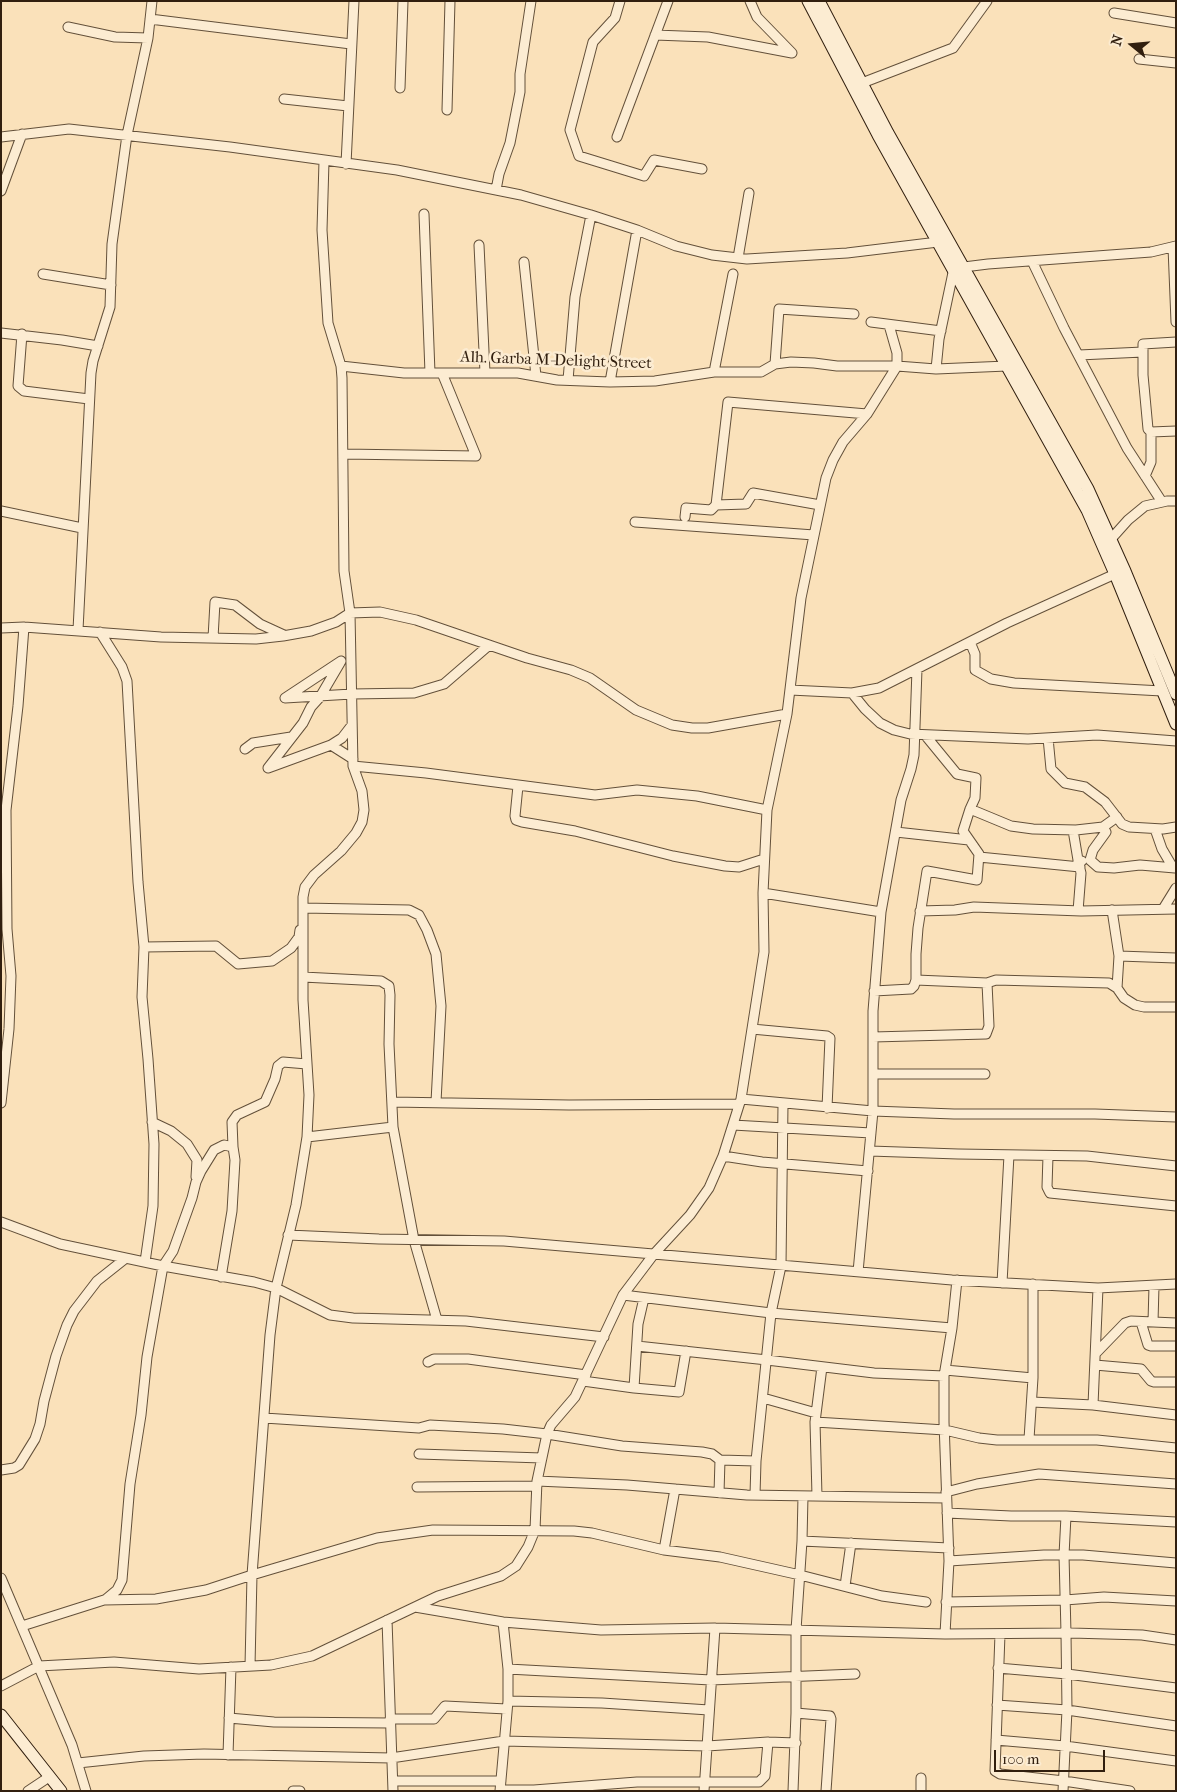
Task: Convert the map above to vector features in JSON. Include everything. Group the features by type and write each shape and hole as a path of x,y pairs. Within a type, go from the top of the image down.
{"main road":[{"path":"808,1 878,135 938,242 959,266 1060,437 1088,489 1176,694"},
{"path":"819,1 959,266 1007,366 1087,510 1116,574 1176,724"},
{"path":"1,1715 48,1777 61,1791"}],"street":[{"path":"78,630 92,361 110,306 112,244 127,135 148,38 152,1"},
{"path":"346,164 354,1"},
{"path":"400,88 403,1"},
{"path":"447,110 450,1"},
{"path":"496,190 499,174 510,144 520,92 520,74 531,1"},
{"path":"620,1 615,18 593,42 574,112 570,130 579,156 644,176 654,160 702,169"},
{"path":"617,137 668,1"},
{"path":"655,35 708,37 792,53 756,17 750,1"},
{"path":"862,83 953,48 987,1"},
{"path":"1114,13 1176,23"},
{"path":"150,19 352,44"},
{"path":"68,27 114,37 148,38"},
{"path":"1138,59 1176,63"},
{"path":"284,99 348,106"},
{"path":"1,137 69,129 230,147 397,170 521,195 591,214 676,246 712,255 738,258 847,253 938,242"},
{"path":"1,191 22,134"},
{"path":"144,947 216,946 238,964 272,961 291,948 299,936 305,887 314,874 340,851 356,833 362,822 364,810 362,791 353,762 350,613 344,571 341,366 328,323 322,230 324,161"},
{"path":"738,258 749,193"},
{"path":"424,214 430,373"},
{"path":"568,380 576,297 591,214"},
{"path":"610,382 637,230"},
{"path":"479,245 484,373"},
{"path":"936,369 941,331 959,266 1151,252 1174,246 1176,322"},
{"path":"1032,261 1127,448 1162,502"},
{"path":"524,262 536,376"},
{"path":"43,274 111,286"},
{"path":"714,372 733,274"},
{"path":"775,364 779,309 854,314"},
{"path":"871,322 941,331"},
{"path":"1,1686 39,1666 114,1662 198,1669 271,1665 312,1656 438,1596 501,1576 516,1566 528,1547 535,1530 537,1484 547,1434 551,1425 575,1397 623,1295 654,1254 690,1215 709,1188 723,1156 740,1102 764,952 763,893 767,810 787,714 801,598 826,478 833,460 843,442 867,414 898,366 897,353 888,325"},
{"path":"1,333 22,334 98,346"},
{"path":"22,334 18,386 24,391 90,399"},
{"path":"1145,476 1151,462 1150,432 1148,429 1142,374 1143,344 1176,342"},
{"path":"1079,355 1143,352"},
{"name":"Alh. Garba M-Delight Street","path":"341,366 404,373 518,373 568,380 610,382 654,381 714,372 761,372 775,364 802,362 837,366 898,366 936,369 1007,366"},
{"path":"343,454 476,456 442,373"},
{"path":"685,517 686,508 711,510 716,504 728,402 867,414"},
{"path":"1150,432 1176,431"},
{"path":"716,504 746,504 753,494 820,505"},
{"path":"1111,540 1128,520 1145,506 1176,501"},
{"path":"1,511 82,528"},
{"path":"635,522 814,535"},
{"path":"790,690 852,693 879,688 1006,623 1116,574"},
{"path":"213,638 214,602 235,605 260,624 286,636"},
{"path":"1,628 24,627 78,630 161,637 256,639 311,631 336,622 350,613 390,613 416,620 488,646 571,670 590,678 636,710 672,725 708,728 787,714"},
{"path":"1,1103 7,1059 10,991 4,929 6,810 18,706 24,627"},
{"path":"100,632 122,667 126,681 144,947 142,997 155,1166 153,1206 145,1262"},
{"path":"970,642 976,654 975,670 990,679 1014,683 1162,691"},
{"path":"341,662 285,698 321,695 414,693 444,684 488,646"},
{"path":"351,647 321,695 311,707 297,732 291,736 268,768 331,746 342,738 352,725"},
{"path":"858,1272 873,1111 874,990 881,912 901,800 914,754 917,669"},
{"path":"852,693 865,710 880,723 894,730 914,734 1028,739 1097,735 1176,741"},
{"path":"874,990 911,989 916,980 916,954 920,911 927,871 977,880 979,854 963,832 975,798 976,778 957,774 925,734"},
{"path":"245,749 253,743 291,736"},
{"path":"1048,738 1051,769 1065,783 1085,787 1105,802 1122,824 1129,827 1176,828"},
{"path":"331,746 353,762 426,773 596,795 637,790 697,796 767,810"},
{"path":"518,786 515,816 516,820 522,822 575,831 673,856 725,866 739,867 764,859"},
{"path":"970,809 1011,826 1033,829 1073,830 1103,827 1117,817"},
{"path":"1090,860 1093,850 1106,832 1103,827"},
{"path":"1155,828 1162,849 1172,866 1176,868"},
{"path":"1073,830 1081,873 1078,911"},
{"path":"896,832 969,840"},
{"path":"978,857 1079,864 1090,860"},
{"path":"1090,860 1098,867 1114,868 1140,865 1176,868"},
{"path":"1163,909 1176,888"},
{"path":"763,893 881,912"},
{"path":"920,911 955,910 974,907 1078,911 1176,909"},
{"path":"250,1666 252,1575 270,1335 276,1288 296,1205 307,1137 309,1095 303,977 303,908"},
{"path":"303,908 409,910 419,916 427,930 437,962 441,1006 436,1102"},
{"path":"1112,910 1119,956 1117,988"},
{"path":"1119,956 1176,958"},
{"path":"303,977 381,982 389,986 389,1044 393,1127 414,1240 437,1320"},
{"path":"916,980 987,983 996,980 1110,983 1117,988 1124,998 1135,1005 1144,1007 1176,1007"},
{"path":"873,1037 986,1034 989,1026 987,983"},
{"path":"752,1029 827,1036 830,1038 827,1108"},
{"path":"221,1276 232,1211 235,1160 232,1122 237,1115 265,1102 275,1080 278,1066 283,1062 307,1064"},
{"path":"873,1074 985,1074"},
{"path":"392,1102 569,1105 740,1102 873,1111 954,1114 1095,1114 1176,1118"},
{"path":"755,1495 756,1461 771,1313 781,1266 783,1104"},
{"path":"104,1600 117,1590 122,1580 130,1484 141,1415 147,1357 163,1266 173,1251 196,1182 197,1160 187,1144 171,1131 152,1122"},
{"path":"733,1125 871,1133"},
{"path":"307,1137 393,1127"},
{"path":"196,1182 214,1150 224,1145 233,1147"},
{"path":"870,1150 1087,1156 1176,1166"},
{"path":"1002,1283 1009,1155"},
{"path":"723,1156 783,1164 868,1171"},
{"path":"1048,1156 1047,1187 1050,1193 1176,1206"},
{"path":"1,1222 60,1244 276,1288 330,1315 354,1318 466,1321 604,1337"},
{"path":"288,1236 504,1241 781,1266 1002,1283 1098,1288 1176,1284"},
{"path":"1,1470 14,1468 19,1465 35,1439 56,1356 74,1311 97,1281 126,1258"},
{"path":"945,1634 949,1548 944,1430 945,1373 957,1280"},
{"path":"1030,1439 1033,1378 1033,1284"},
{"path":"1154,1286 1154,1322"},
{"path":"1093,1405 1098,1288"},
{"path":"623,1295 771,1313 952,1328"},
{"path":"634,1388 638,1324 644,1298"},
{"path":"1096,1353 1125,1323 1131,1321 1176,1323"},
{"path":"1141,1322 1148,1345 1176,1346"},
{"path":"637,1346 874,1373 945,1373 1033,1378"},
{"path":"428,1362 434,1359 468,1359 634,1388 679,1392 686,1351"},
{"path":"1095,1365 1141,1369 1151,1381 1176,1382"},
{"path":"817,1496 815,1417 822,1367"},
{"path":"763,1398 815,1417 944,1430 979,1438 997,1440 1097,1440 1176,1448"},
{"path":"1032,1402 1093,1405 1176,1415"},
{"path":"264,1418 419,1428 430,1425 443,1425 547,1434 622,1446 702,1452 712,1454 720,1460 756,1461"},
{"path":"419,1454 542,1458"},
{"path":"719,1493 720,1460"},
{"path":"417,1487 537,1484 676,1489 755,1495 817,1496 946,1495 985,1482 1039,1474 1176,1484"},
{"path":"664,1550 676,1489"},
{"path":"794,1791 796,1630 803,1496"},
{"path":"947,1513 1066,1516 1176,1522"},
{"path":"1063,1791 1067,1710 1064,1555 1066,1516"},
{"path":"22,1626 104,1600 156,1599 206,1590 387,1536 432,1530 535,1530 592,1533 664,1550 720,1557 882,1596 926,1602"},
{"path":"802,1541 949,1548"},
{"path":"845,1586 851,1542"},
{"path":"949,1561 1064,1555 1176,1563"},
{"path":"1,1578 72,1745 86,1791"},
{"path":"946,1602 1111,1598 1176,1601"},
{"path":"415,1607 503,1622 601,1630 715,1628 945,1634 1066,1633 1142,1635 1176,1640"},
{"path":"387,1620 393,1791"},
{"path":"503,1622 508,1668 508,1706 500,1791 637,1782 704,1786 759,1782 765,1776 768,1742"},
{"path":"704,1786 715,1628"},
{"path":"1000,1634 995,1771 998,1773 1130,1791"},
{"path":"228,1755 231,1667"},
{"path":"508,1668 711,1680 855,1674"},
{"path":"998,1668 1066,1674 1176,1688"},
{"path":"229,1718 274,1722 390,1721 434,1719 445,1706 602,1703 709,1710"},
{"path":"997,1705 1067,1710 1176,1726"},
{"path":"796,1713 830,1716 826,1791"},
{"path":"996,1740 1065,1746 1176,1761"},
{"path":"78,1763 144,1756 204,1754 392,1758 504,1741 707,1746 768,1742 796,1743"},
{"path":"28,1791 48,1777"},
{"path":"921,1778 921,1791"},
{"path":"393,1781 501,1781"},
{"path":"293,1791 300,1791"}]}
